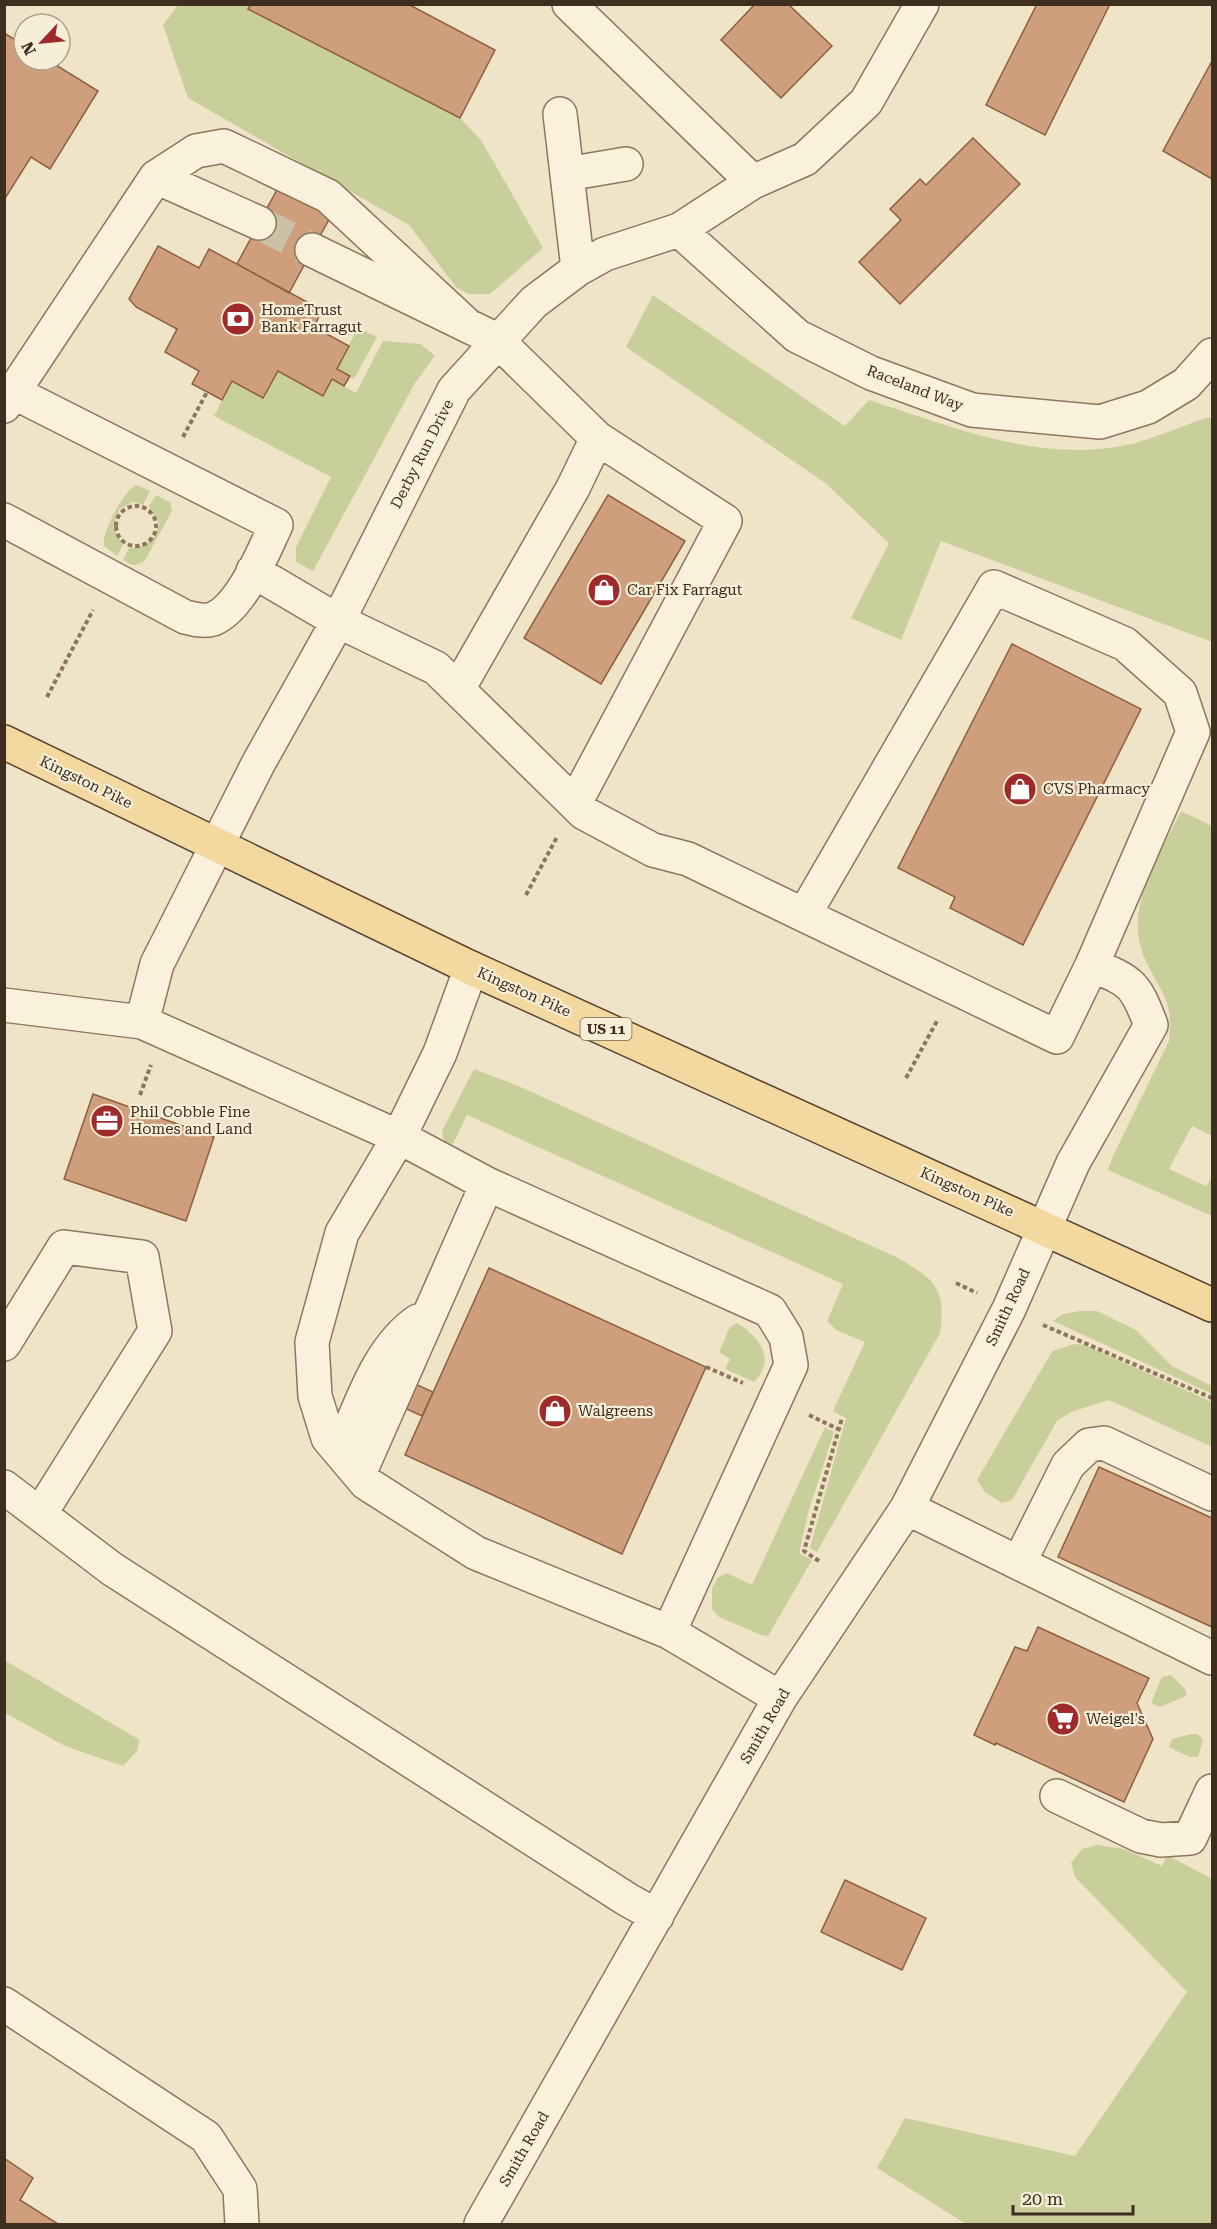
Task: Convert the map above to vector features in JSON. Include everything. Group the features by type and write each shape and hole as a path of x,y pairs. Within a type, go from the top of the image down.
{"main road":[{"name":"Kingston Pike","path":"4,742 471,968 1212,1305"}],"street":[{"path":"569,4 753,182"},
{"name":"Derby Run Drive","path":"142,1022 157,964 258,764 338,621 454,390 497,340 534,302 578,269 605,254 679,231 753,182 805,159 866,102 922,4"},
{"path":"560,114 578,269"},
{"path":"4,520 185,617 204,620 213,618 234,601 253,571 276,525 9,399 156,177 196,151 224,146 328,196 468,326"},
{"path":"567,174 626,164"},
{"path":"156,177 259,223"},
{"name":"Raceland Way","path":"679,231 796,336 871,372 972,410 1100,422 1148,407 1186,384 1212,355"},
{"path":"312,250 497,340 597,438 725,521 575,803"},
{"path":"458,689 573,488 597,438"},
{"path":"253,571 338,621 436,668 584,813 653,850 688,860 1056,1037 1092,965 1193,732 1180,693 1125,644 994,587 804,915"},
{"name":"Smith Road","path":"481,2224 780,1698 906,1508 1009,1309 1073,1162 1151,1025 1142,1002 1128,980 1092,965"},
{"path":"471,968 440,1053 399,1137 342,1233 312,1341 315,1396 328,1438 358,1471 476,1553 669,1632 780,1698"},
{"path":"4,1005 142,1022 399,1137 487,1184 770,1311 786,1337 791,1365 669,1632"},
{"path":"358,1471 428,1370 429,1313 487,1184"},
{"path":"4,1344 64,1247 142,1257 155,1331 40,1514"},
{"path":"358,1471 384,1356 409,1328 429,1313"},
{"path":"1019,1563 1068,1465 1077,1453 1089,1445 1104,1443 1212,1494"},
{"path":"4,1487 112,1569 628,1900 657,1916"},
{"path":"906,1508 1212,1658"},
{"path":"1057,1796 1141,1836 1161,1840 1190,1838 1212,1791"},
{"path":"4,2004 206,2138 240,2189 242,2224"}],"path":[{"path":"127,508 145,508 154,518 156,531 148,542 134,546 128,544 119,535 118,517 127,508"},
{"path":"47,697 128,544"},
{"path":"526,895 575,803"},
{"path":"906,1078 952,987"},
{"path":"140,1095 155,1057"},
{"path":"956,1283 1064,1335 1123,1358 1212,1398"},
{"path":"819,1560 804,1551 842,1418"}],"green space":[{"path":"178,5 251,5 249,9 460,118 481,140 543,248 490,294 468,294 456,287 409,225 188,98 163,25"},
{"path":"653,295 845,426 869,400 993,439 1057,449 1089,450 1122,446 1155,437 1209,417 1212,419 1212,642 941,541 901,640 851,618 889,543 824,482 626,347"},
{"path":"344,321 377,337 354,379 337,369 354,335 340,328"},
{"path":"383,341 421,344 435,356 415,383 313,571 296,562 296,547 331,477 214,416 232,381 263,398 278,371 323,396 332,379 356,393"},
{"path":"137,485 150,491 143,505 133,502 119,509 113,527 123,545 117,556 104,546 106,533 120,503 126,494"},
{"path":"156,495 170,502 172,511 145,560 137,565 129,564 123,560 129,548 149,542 158,530 159,524 149,506"},
{"path":"1181,811 1212,826 1212,1136 1192,1126 1169,1169 1206,1186 1212,1177 1212,1216 1108,1170 1169,1041 1168,1005 1145,959 1139,940 1138,921 1146,883"},
{"path":"474,1069 516,1085 896,1257 919,1271 935,1286 941,1305 940,1333 817,1552 810,1548 846,1418 833,1411 865,1342 836,1330 827,1321 843,1284 467,1115 453,1144 444,1142 442,1131"},
{"path":"1097,1311 1136,1330 1172,1366 1212,1386 1212,1394 1053,1321 1063,1314"},
{"path":"737,1323 758,1342 765,1357 761,1374 754,1382 725,1369 730,1359 719,1352 730,1327"},
{"path":"1074,1344 1085,1345 1212,1402 1212,1447 1109,1400 1071,1412 1057,1421 1012,1500 1002,1503 985,1492 977,1480 1050,1355 1053,1351"},
{"path":"825,1427 834,1432 809,1510 799,1553 812,1560 768,1636 761,1635 719,1617 712,1609 712,1588 718,1577 727,1573 752,1585"},
{"path":"4,1660 140,1740 137,1751 123,1766 65,1746 5,1713"},
{"path":"1171,1675 1186,1690 1186,1696 1160,1707 1151,1703 1162,1677"},
{"path":"1198,1734 1203,1740 1198,1757 1190,1757 1169,1747 1172,1739"},
{"path":"1097,1845 1124,1849 1162,1866 1167,1855 1212,1879 1212,2224 966,2224 877,2168 905,2118 1075,2156 1187,1992 1075,1877 1071,1863 1082,1849"}],"building":[{"path":"251,4 408,4 495,50 460,118 248,9"},
{"path":"755,4 788,4 832,46 781,98 721,40"},
{"path":"1037,4 1110,4 1045,135 986,105"},
{"path":"4,33 12,38 12,72 67,72 98,91 50,169 31,157 4,200"},
{"path":"1212,61 1212,179 1163,151"},
{"path":"973,138 1020,184 900,304 859,262 901,220 890,209 920,179 926,185"},
{"path":"279,186 332,214 289,293 237,264"},
{"name":"HomeTrust Bank Farragut","path":"158,246 199,268 209,249 322,310 314,327 349,346 337,369 350,376 344,386 332,379 323,396 278,371 263,398 232,381 222,400 192,384 199,371 165,352 177,329 136,307 129,299"},
{"name":"Car Fix Farragut","path":"608,495 685,541 601,684 524,638"},
{"name":"CVS Pharmacy","path":"1012,644 1141,709 1023,945 950,908 955,897 898,868"},
{"path":"93,1094 214,1137 186,1221 64,1179"},
{"name":"Walgreens","path":"489,1268 706,1367 622,1554 405,1455"},
{"path":"400,1377 433,1392 422,1416 389,1401"},
{"path":"1099,1467 1212,1518 1212,1627 1058,1557"},
{"name":"Weigel's","path":"1038,1627 1149,1678 1137,1703 1153,1739 1124,1802 974,1735 1015,1647 1027,1651"},
{"path":"845,1880 926,1918 902,1970 821,1932"},
{"path":"4,2158 33,2178 20,2200 58,2224 4,2224"}],"tunnel":[{"path":"259,223 312,250"}],"place":[{"name":"HomeTrust Bank Farragut","path":"238,319"},
{"name":"Car Fix Farragut","path":"604,590"},
{"name":"CVS Pharmacy","path":"1020,789"},
{"name":"Phil Cobble Fine Homes and Land","path":"107,1121"},
{"name":"Walgreens","path":"555,1411"},
{"name":"Weigel's","path":"1063,1719"}]}
